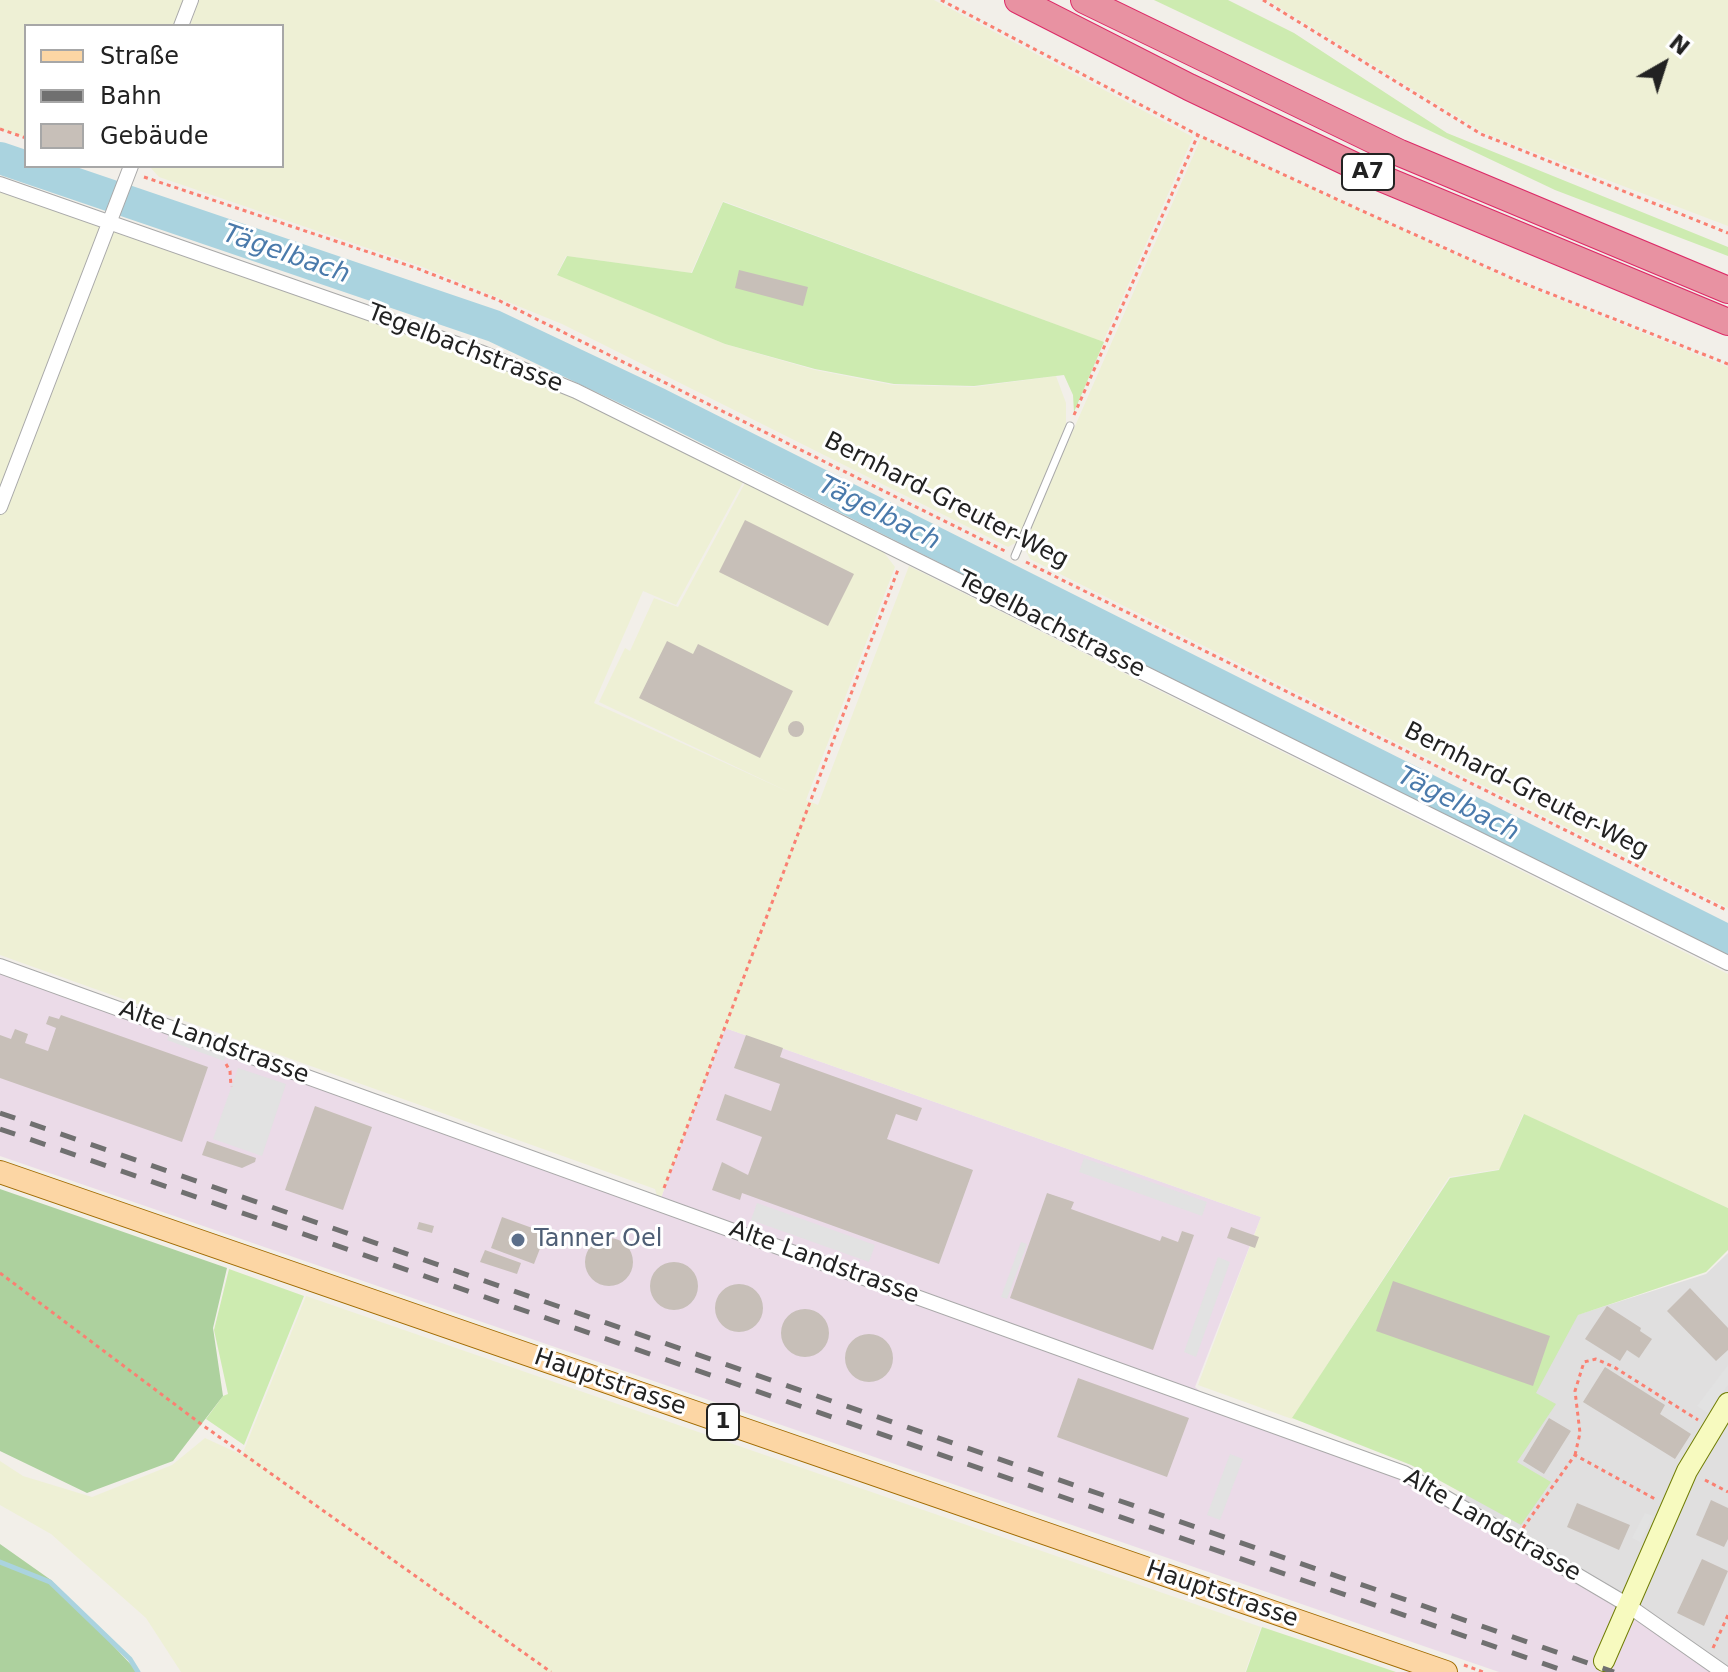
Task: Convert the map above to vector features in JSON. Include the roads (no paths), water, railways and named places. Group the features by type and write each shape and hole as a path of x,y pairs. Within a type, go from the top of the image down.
{"highway":[{"name":"A7","path":"1018,0 1189,87 1376,176 1728,322"},
{"name":"A7","path":"1084,0 1400,153 1728,290"}],"main road":[{"name":"Hauptstrasse","path":"0,1172 1446,1672"}],"street":[{"path":"182,24 191,0"},
{"path":"0,507 128,174"},
{"name":"Tegelbachstrasse","path":"0,184 112,216 547,378 904,552 1728,963"},
{"name":"Alte Landstrasse","path":"0,966 1404,1473 1626,1604 1723,1672"},
{"path":"1604,1661 1626,1604 1687,1471 1728,1403"}],"lane":[{"path":"1015,556 1070,426"}],"waterway":[{"name":"Tägelbach","path":"0,158 24,166"},
{"name":"Tägelbach","path":"29,168 494,326 659,404 1728,941"},
{"path":"0,1562 50,1582 130,1659 138,1672"}],"railway":[{"path":"0,1113 1614,1672"},
{"path":"0,1129 1568,1672"}],"place":[{"name":"Tanner Oel","path":"518,1240"}]}
